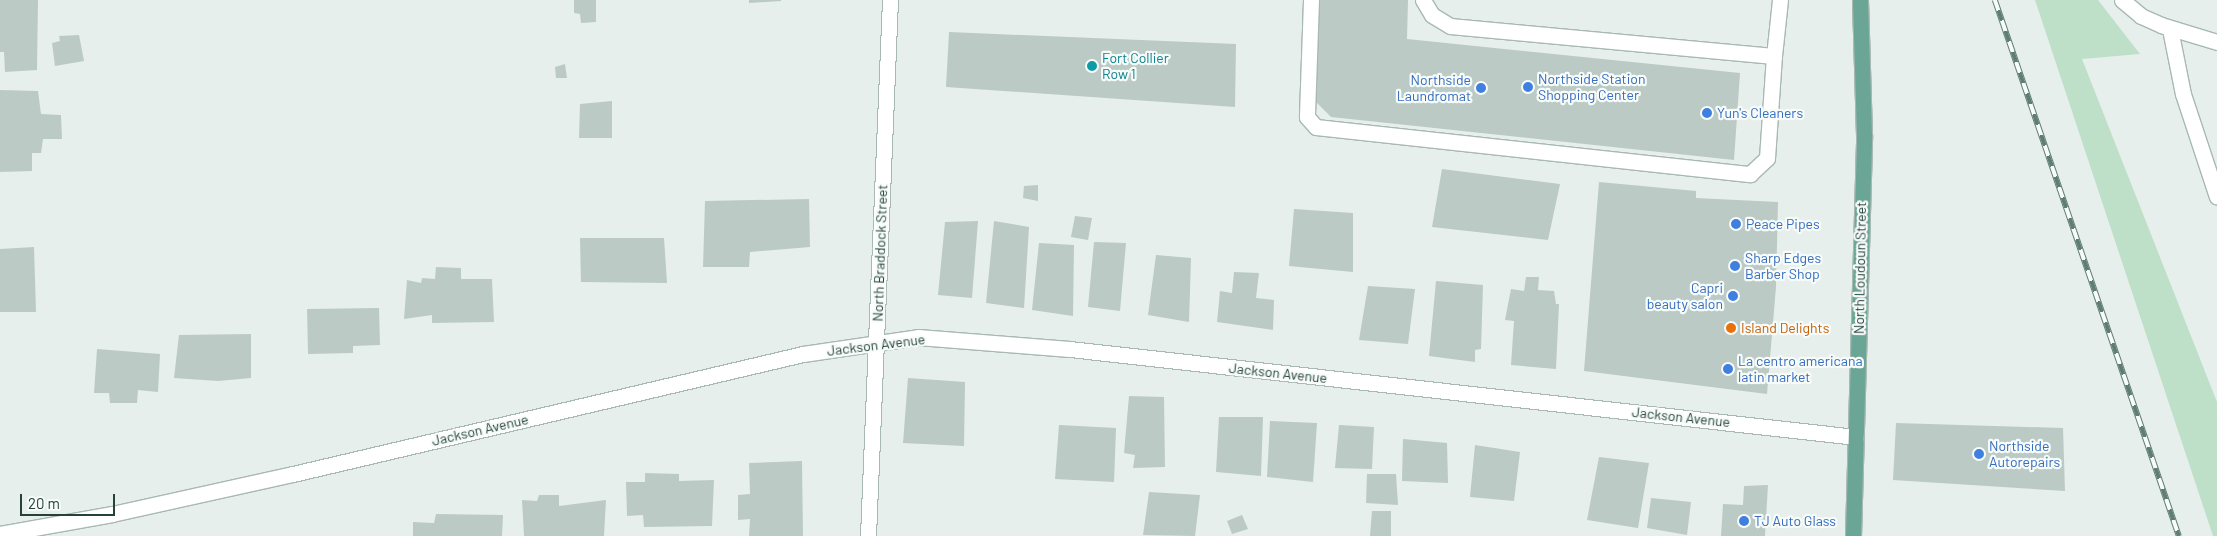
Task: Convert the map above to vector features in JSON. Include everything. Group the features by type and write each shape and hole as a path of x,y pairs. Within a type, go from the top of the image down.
{"main road":[{"name":"North Loudoun Street","path":"1853,536 1864,135 1860,0"}],"street":[{"name":"North Braddock Street","path":"868,536 890,0"},
{"path":"1311,0 1307,117 1316,127 1750,174 1767,158 1780,0"},
{"path":"1423,0 1432,15 1450,26 1774,56"},
{"path":"2122,0 2141,16 2170,29 2217,42"},
{"path":"2170,29 2183,94 2217,197"},
{"name":"Jackson Avenue","path":"0,534 120,512 293,474 803,354 918,337 1070,349 1856,438"}],"green space":[{"path":"2035,0 2098,0 2140,54 2082,59 2217,402 2217,536 2213,536"}],"building":[{"path":"0,0 38,0 37,70 5,72 4,52 0,52"},
{"path":"574,0 596,0 596,22 581,23 580,14 574,13"},
{"path":"749,0 781,0 781,1 749,3"},
{"name":"Northside Station Shopping Center","path":"1320,0 1408,0 1407,39 1740,73 1734,160 1331,117 1315,101"},
{"name":"Fort Collier Row 1","path":"949,32 1236,44 1235,107 946,87"},
{"path":"79,35 84,61 55,66 52,43 60,41 59,36"},
{"path":"565,64 567,78 556,78 555,67"},
{"path":"0,90 38,91 41,114 61,115 62,139 43,139 41,153 32,153 32,171 0,172"},
{"path":"612,101 612,138 579,138 580,104"},
{"path":"1442,169 1560,184 1548,240 1432,227"},
{"path":"1599,182 1696,191 1696,198 1778,202 1776,287 1767,394 1584,371"},
{"path":"1038,185 1038,201 1023,198 1024,186"},
{"path":"809,199 810,247 750,252 749,267 703,267 705,201"},
{"path":"1294,209 1353,213 1353,272 1289,266"},
{"path":"1075,216 1092,218 1088,240 1071,237"},
{"path":"978,221 972,298 938,295 945,222"},
{"path":"994,221 1029,227 1024,308 986,303"},
{"path":"580,238 664,238 667,283 581,282"},
{"path":"1094,242 1126,243 1120,311 1088,307"},
{"path":"1039,243 1074,245 1073,316 1032,310"},
{"path":"34,247 36,312 0,312 0,249"},
{"path":"1156,255 1191,258 1189,322 1148,315"},
{"path":"436,267 461,268 461,279 492,279 494,322 432,323 432,315 404,319 407,280 421,283 422,278 435,279"},
{"path":"1234,272 1259,273 1256,298 1274,300 1273,330 1217,322 1220,291 1232,293"},
{"path":"1526,277 1539,277 1538,290 1554,291 1556,304 1559,304 1556,369 1511,365 1514,321 1505,320 1511,289 1524,291"},
{"path":"1436,281 1483,285 1481,349 1475,350 1475,362 1429,356"},
{"path":"1368,286 1415,289 1408,344 1359,340"},
{"path":"379,308 380,345 353,346 353,353 308,354 307,309"},
{"path":"251,334 251,378 218,381 174,378 179,335"},
{"path":"97,349 160,354 158,392 138,390 137,403 110,403 109,393 94,393"},
{"path":"908,378 965,382 964,446 903,443"},
{"path":"1129,396 1164,397 1165,467 1133,468 1135,455 1124,453"},
{"path":"1219,417 1263,417 1261,476 1216,472"},
{"path":"1270,421 1317,423 1313,482 1267,477"},
{"name":"Northside Autorepairs","path":"1896,423 2063,428 2065,491 1893,480"},
{"path":"1059,425 1116,428 1114,482 1055,479"},
{"path":"1339,425 1374,427 1372,469 1335,468"},
{"path":"1403,439 1447,443 1448,483 1402,481"},
{"path":"1475,445 1520,452 1514,501 1470,497"},
{"path":"1599,457 1649,463 1638,528 1587,520"},
{"path":"802,461 803,536 749,536 750,519 738,520 738,495 750,494 749,463"},
{"path":"645,473 679,474 679,481 714,480 712,526 644,527 643,515 627,516 626,482 645,482"},
{"path":"1367,474 1396,474 1398,505 1366,503"},
{"name":"TJ Auto Glass","path":"1768,485 1765,536 1721,536 1723,504 1743,505 1744,486"},
{"path":"1149,492 1200,495 1195,536 1143,535"},
{"path":"539,495 559,495 559,506 606,500 604,536 524,536 522,500 537,501"},
{"path":"1651,498 1691,502 1687,535 1647,528"},
{"path":"1372,511 1391,511 1391,536 1370,536"},
{"path":"436,514 503,515 502,536 413,536 413,522 434,523"},
{"path":"1242,515 1248,529 1232,534 1227,521"}],"railway":[{"path":"1995,0 2179,536"}],"place":[{"name":"Fort Collier Row 1","path":"1092,66"},
{"name":"Northside Station Shopping Center","path":"1528,87"},
{"name":"Northside Laundromat","path":"1481,88"},
{"name":"Yun's Cleaners","path":"1707,113"},
{"name":"Peace Pipes","path":"1736,224"},
{"name":"Sharp Edges Barber Shop","path":"1735,266"},
{"name":"Capri beauty salon","path":"1733,296"},
{"name":"Island Delights","path":"1731,328"},
{"name":"La centro americana latin market","path":"1728,369"},
{"name":"Northside Autorepairs","path":"1979,454"},
{"name":"TJ Auto Glass","path":"1744,521"}]}
